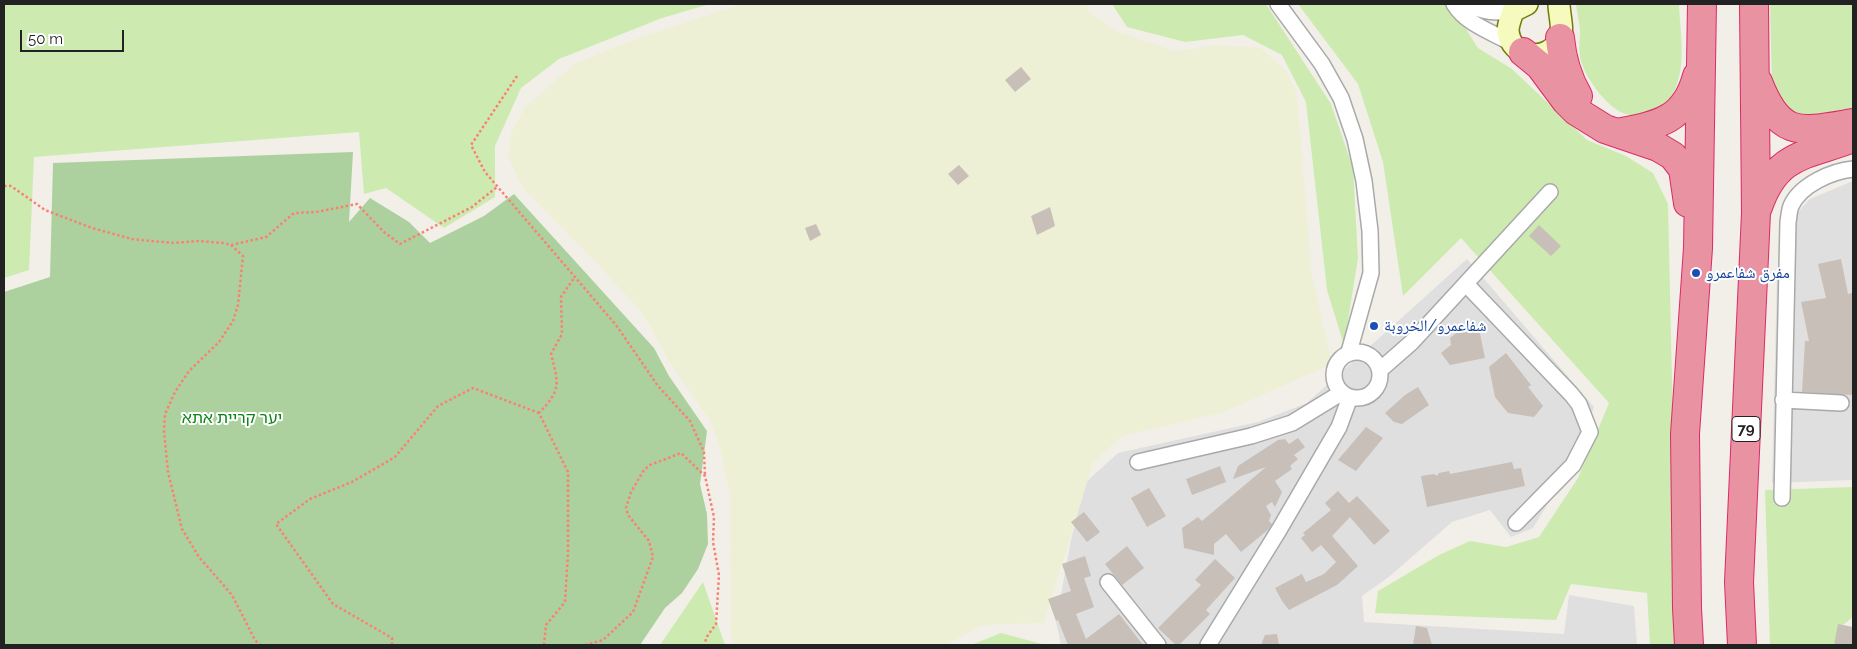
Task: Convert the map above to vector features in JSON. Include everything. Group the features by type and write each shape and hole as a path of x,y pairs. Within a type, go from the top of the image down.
{"highway":[{"name":"79","path":"1742,645 1739,582 1756,213 1754,4"},
{"path":"1616,133 1653,126 1662,122 1680,110 1688,100 1693,91 1698,72 1702,14"},
{"path":"1689,645 1685,434 1698,248 1702,14"},
{"path":"1556,16 1563,64 1569,80 1584,105 1588,118"},
{"path":"1518,48 1546,72 1566,101 1576,111 1605,129 1658,147 1673,156 1683,169 1698,248"},
{"path":"1755,73 1770,108 1782,122 1793,128 1806,130 1821,129 1853,123"},
{"path":"1756,213 1762,194 1775,173 1808,152 1853,138"}],"street":[{"path":"1278,4 1322,64 1340,98 1355,139 1364,181 1370,231 1371,274 1349,352"},
{"path":"1454,4 1474,24 1532,55 1541,55 1550,51 1556,16"},
{"path":"1469,4 1485,11 1497,13 1520,8"},
{"path":"1518,48 1508,32 1508,25 1520,8"},
{"path":"1782,498 1788,222 1791,207 1802,192 1818,180 1842,170 1853,169"},
{"path":"1380,370 1412,342 1550,192"},
{"path":"1466,284 1571,394 1579,404 1590,432 1573,465 1516,523"},
{"path":"1357,351 1372,357 1380,370 1377,386 1366,397 1358,398 1346,395 1334,381 1334,367 1349,352 1357,351"},
{"path":"1138,462 1251,436 1292,424 1346,395"},
{"path":"1211,644 1339,427 1346,395"},
{"path":"1783,400 1841,402"},
{"path":"1108,582 1158,645"}],"path":[{"path":"517,76 472,145 484,172 616,325 658,386 690,421 704,452 705,476 714,517 713,542 719,575 716,624 706,638 704,645"},
{"path":"4,186 10,186 45,210 92,228 132,239 173,243 198,241 231,245 266,236 294,213 316,212 357,204 384,232 400,244 472,207 497,187"},
{"path":"231,245 243,256 238,306 233,321 219,342 189,371 165,414 164,431 168,472 182,529 200,557 232,595 255,640 260,645"},
{"path":"539,413 552,399 558,378 551,354 562,334 561,298 574,278"},
{"path":"392,645 392,638 332,604 276,524 310,498 352,482 395,456 438,406 473,388 539,413 568,472 568,553 565,602 546,626 544,645"},
{"path":"585,645 603,640 633,612 652,557 649,541 628,515 626,508 631,492 644,470 650,465 680,453 705,476"}],"shaded area":[{"path":"1853,181 1853,480 1772,483 1777,274 1794,216 1810,199"},
{"path":"1467,259 1594,407 1580,451 1533,528 1511,537 1490,510 1452,522 1390,576 1362,596 1364,622 1564,634 1569,595 1634,606 1637,645 1061,645 1056,622 1071,540 1085,483 1118,453 1258,422 1307,403"}],"green space":[{"path":"4,4 710,4 662,18 559,59 521,88 495,146 495,197 444,228 386,188 364,194 359,132 34,157 29,270 4,278"},
{"path":"741,4 1086,4 1090,13 1118,32 1175,51 1219,45 1261,48 1285,70 1297,94 1312,274 1332,364 1224,412 1122,436 1093,463 1044,623 983,625 945,645 734,645 731,636 730,495 719,444 710,421 669,361 643,314 590,256 522,187 508,157 511,133 525,107 574,64 631,41"},
{"path":"1112,4 1266,4 1331,104 1353,168 1358,258 1344,345 1327,290 1306,102 1282,55 1243,35 1185,42 1127,27"},
{"path":"1298,4 1450,4 1478,48 1512,69 1587,140 1626,156 1653,173 1668,204 1678,645 1650,645 1647,593 1571,584 1556,620 1375,613 1378,591 1439,555 1470,541 1506,547 1539,537 1578,478 1609,403 1461,238 1403,296 1383,162 1358,84"},
{"path":"1576,4 1679,4 1682,46 1681,67 1676,87 1667,101 1649,111 1633,115 1622,113 1607,102 1593,85 1581,61 1579,49 1580,30"},
{"path":"1770,4 1853,4 1853,112 1814,122 1786,115 1772,87"},
{"name":"יער קריית אתא","path":"353,152 349,222 370,198 409,222 430,243 484,216 514,194 654,348 669,376 707,431 700,484 707,514 708,544 698,569 682,593 665,608 640,645 4,645 4,292 50,277 53,163"},
{"path":"1853,487 1853,617 1839,628 1836,645 1770,645 1765,490"},
{"path":"703,582 725,645 660,645"},
{"path":"1001,633 1046,645 971,645"}],"building":[{"path":"1021,67 1031,79 1015,92 1005,80"},
{"path":"959,165 969,176 958,185 948,174"},
{"path":"1050,207 1055,226 1037,235 1031,216"},
{"path":"816,224 821,235 810,241 805,228"},
{"path":"1539,225 1561,246 1551,256 1529,236"},
{"path":"1841,259 1848,294 1852,293 1853,300 1853,395 1802,392 1805,341 1809,341 1801,302 1826,298 1818,264"},
{"path":"1472,320 1479,329 1485,358 1450,365 1441,353 1451,345 1450,338"},
{"path":"1506,353 1531,385 1528,387 1543,406 1534,417 1508,413 1495,397 1489,367"},
{"path":"1418,387 1429,405 1402,424 1394,422 1385,413 1405,395"},
{"path":"1366,427 1383,438 1356,471 1338,460"},
{"path":"1298,438 1305,447 1294,455 1298,459 1290,466 1292,469 1275,481 1282,492 1275,507 1272,502 1266,506 1271,515 1269,521 1272,524 1269,529 1241,552 1226,534 1214,544 1214,555 1184,548 1182,528 1198,517 1202,521 1266,467 1233,479 1238,466 1278,440 1285,439 1289,444"},
{"path":"1512,462 1514,469 1521,468 1525,486 1427,507 1421,476 1434,474 1437,476 1439,473 1449,471 1450,474"},
{"path":"1220,466 1226,482 1192,495 1186,479"},
{"path":"1149,488 1166,516 1147,527 1131,498"},
{"path":"1338,491 1349,503 1357,496 1390,531 1374,545 1350,517 1332,536 1358,566 1337,585 1289,610 1275,588 1302,574 1306,582 1324,574 1336,562 1321,545 1312,552 1301,538 1305,535 1303,533 1331,510 1325,503"},
{"path":"1084,512 1100,532 1087,542 1071,522"},
{"path":"1127,546 1144,568 1122,585 1105,564"},
{"path":"1085,556 1091,576 1084,578 1094,607 1076,614 1086,639 1119,614 1143,645 1068,645 1048,599 1071,591 1062,564"},
{"path":"1215,559 1235,578 1206,610 1210,614 1179,645 1176,645 1158,628 1201,585 1195,580"},
{"path":"1838,624 1853,627 1853,645 1834,645"},
{"path":"1416,626 1427,628 1432,645 1413,645"},
{"path":"1277,634 1279,645 1261,645 1265,635"}],"place":[{"name":"مفرق شفاعمرو","path":"1696,273"},
{"name":"شفاعمرو/الخروبة","path":"1374,326"}]}
